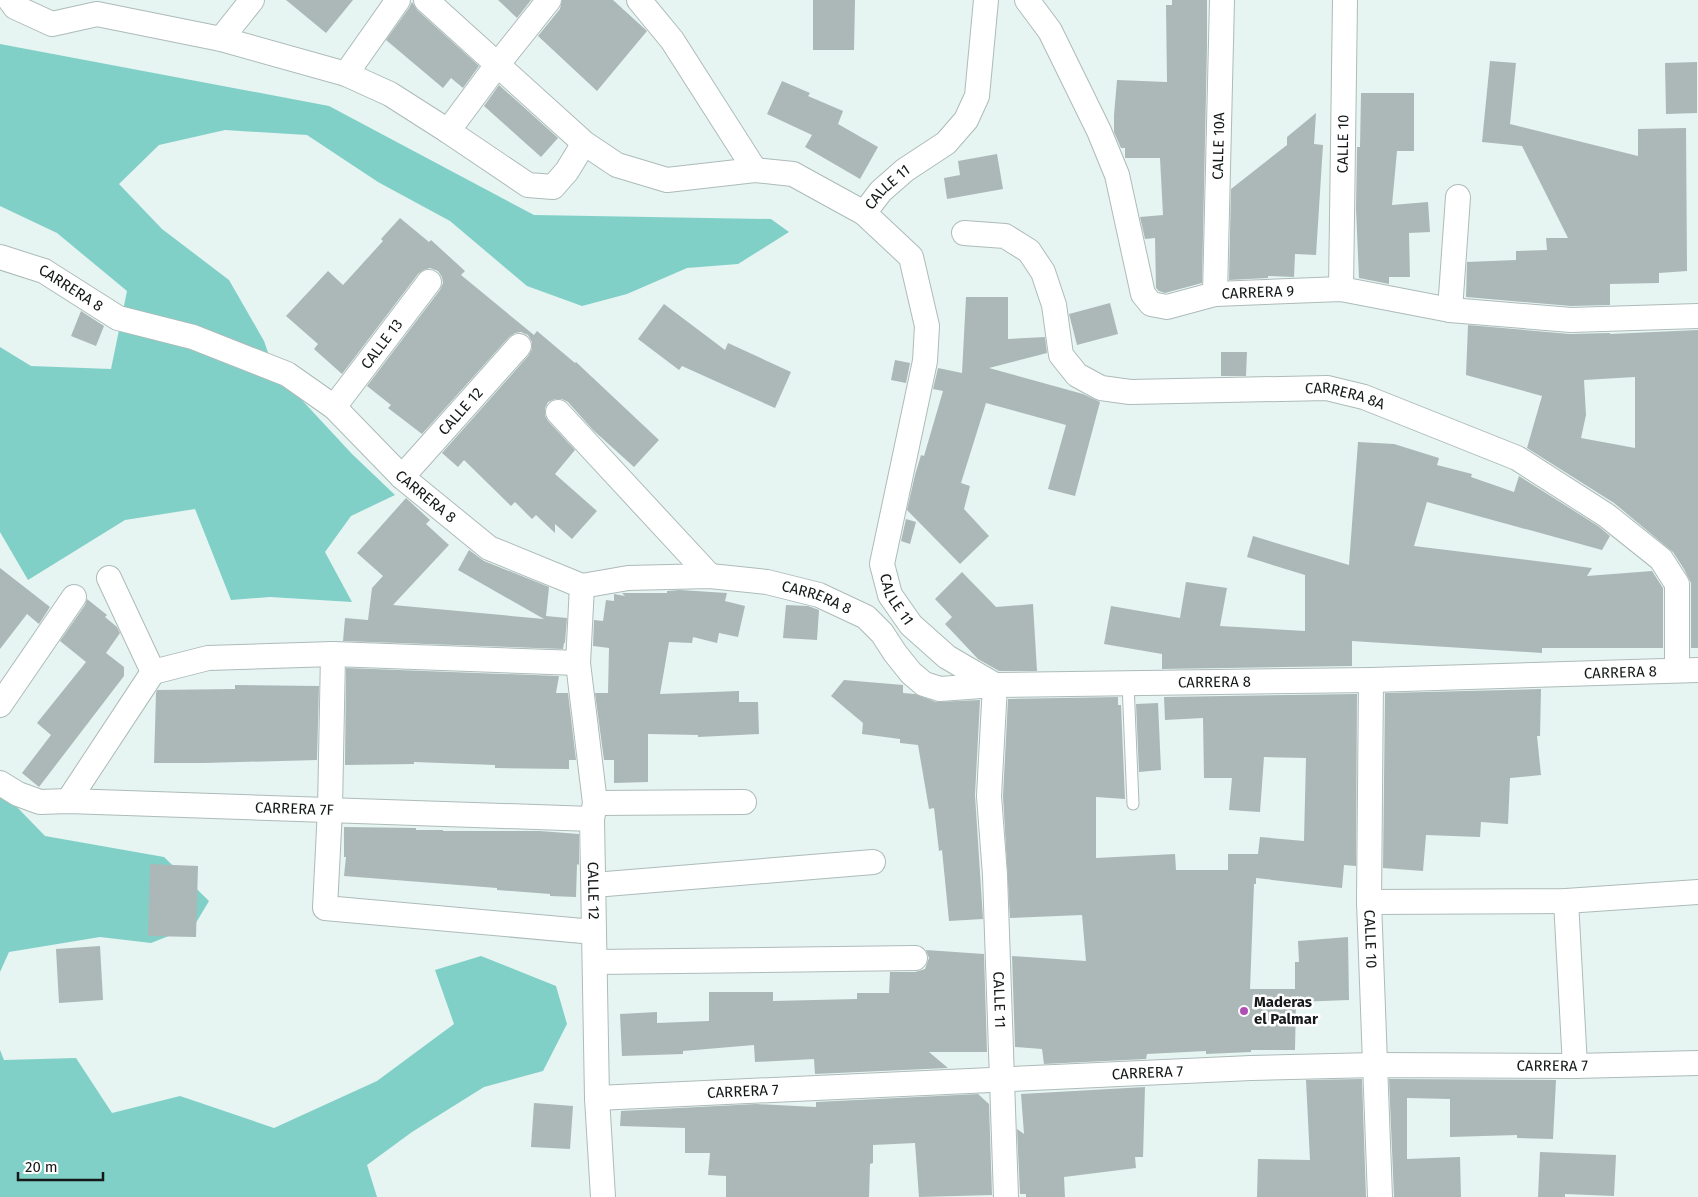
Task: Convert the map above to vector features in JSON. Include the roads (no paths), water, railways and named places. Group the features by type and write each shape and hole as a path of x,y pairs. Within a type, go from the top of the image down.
{"street":[{"path":"10,0 15,7 52,24 103,7 346,74 390,94 528,185 554,187 567,172 584,143"},
{"path":"220,39 252,0"},
{"path":"346,74 398,0"},
{"path":"426,0 584,143 616,165 667,180 756,170 793,174 864,213"},
{"path":"448,131 549,0"},
{"path":"639,0 672,40 756,170"},
{"name":"CALLE 11","path":"986,0 977,96 966,120 946,143 904,170 882,191 864,213 911,257 927,326 925,361 882,564 890,595 911,625 947,657 996,685 989,796 995,875 1006,1197"},
{"name":"CARRERA 9","path":"1027,0 1050,31 1099,131 1117,175 1143,294 1151,304 1167,308 1215,294 1341,289 1450,310 1571,320 1698,316"},
{"name":"CALLE 10A","path":"1215,294 1222,0"},
{"name":"CALLE 10","path":"1341,289 1345,0"},
{"path":"1450,310 1458,198"},
{"name":"CARRERA 8A","path":"964,232 1005,236 1029,251 1043,272 1054,305 1061,355 1077,375 1101,388 1130,392 1327,388 1364,397 1517,458 1606,515 1661,559 1677,584 1687,670"},
{"name":"CARRERA 8","path":"0,257 44,271 118,318 193,337 287,374 334,407 402,477 489,548 582,586 628,578 710,576 767,582 819,594 866,617 882,633 895,654 911,673 924,684 940,689 996,685 1371,680 1687,670"},
{"name":"CALLE 13","path":"334,407 429,282"},
{"name":"CALLE 12","path":"402,477 519,346"},
{"path":"558,412 710,576"},
{"path":"109,578 153,672"},
{"name":"CALLE 12","path":"582,586 578,663 593,811 597,1098 603,1197"},
{"path":"0,705 74,597"},
{"path":"333,654 330,809 325,908 594,932"},
{"path":"68,801 153,672 208,658 333,654 578,663"},
{"name":"CALLE 10","path":"1371,680 1369,902 1380,1197"},
{"name":"CARRERA 7F","path":"0,783 18,794 40,802 68,801 330,809 593,811 744,802"},
{"path":"594,885 873,862"},
{"path":"1369,902 1566,901 1698,892"},
{"path":"1566,901 1575,1066"},
{"path":"595,962 915,958"},
{"name":"CARRERA 7","path":"597,1098 1375,1064 1575,1066 1698,1063"}],"lane":[{"path":"1128,683 1133,804"}],"place":[{"name":"Maderas el Palmar","path":"1244,1011"}]}
